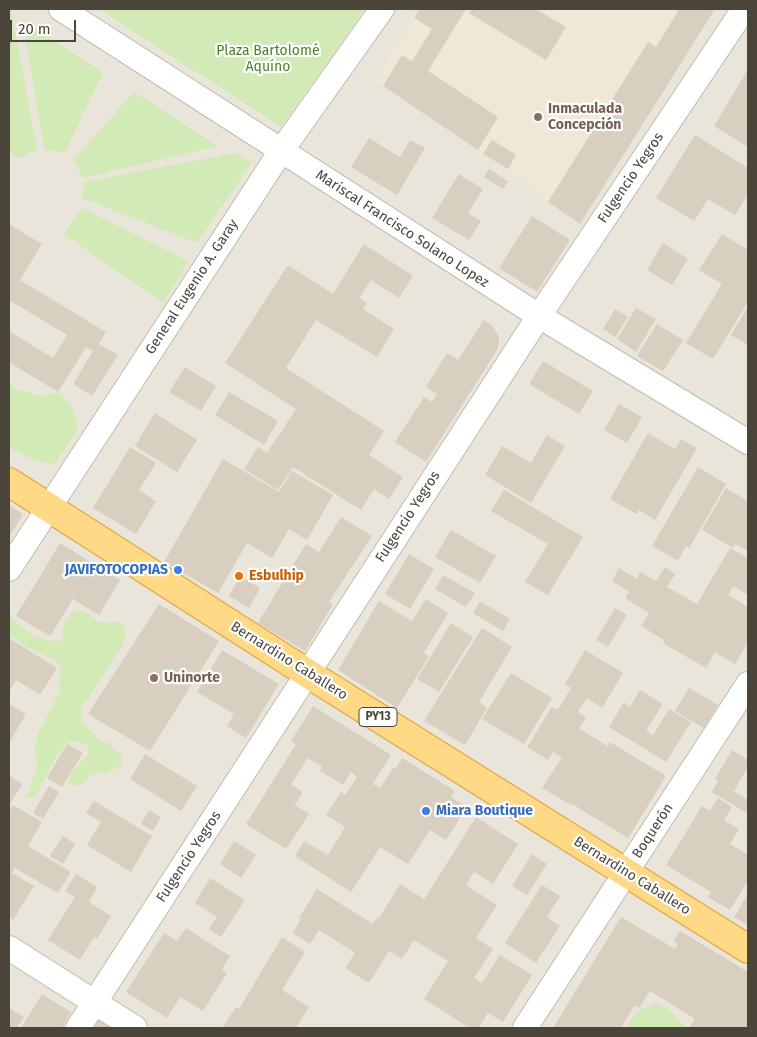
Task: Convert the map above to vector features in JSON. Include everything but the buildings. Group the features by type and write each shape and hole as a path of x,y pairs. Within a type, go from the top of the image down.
{"highway":[{"name":"Bernardino Caballero","path":"9,482 307,673 627,872 748,950"}],"street":[{"name":"Mariscal Francisco Solano Lopez","path":"61,9 539,316 748,442"},
{"name":"General Eugenio A. Garay","path":"9,569 281,151 382,9"},
{"name":"Fulgencio Yegros","path":"78,1028 539,316 744,9"},
{"name":"Boquerón","path":"525,1028 748,684"},
{"path":"9,948 135,1028"}],"shaded area":[{"path":"9,9 748,9 748,1028 9,1028"},
{"name":"Inmaculada Concepción","path":"420,9 715,9 580,224 548,202 508,169 375,80"}],"green space":[{"path":"9,9 11,9 37,149 18,159 9,151"},
{"name":"Plaza Bartolomé Aquíno","path":"99,9 365,9 281,127"},
{"path":"22,21 103,72 65,152 45,150"},
{"path":"134,92 218,146 83,178 73,160"},
{"path":"235,153 252,162 197,243 82,198 85,182"},
{"path":"82,208 188,261 163,303 64,234"},
{"path":"9,385 44,397 58,392 73,409 78,429 55,464 37,461 9,448"},
{"path":"9,608 11,617 17,624 35,637 52,641 61,641 64,624 76,610 85,611 99,622 116,621 124,626 126,635 123,644 81,709 81,719 99,740 108,743 122,755 122,764 110,772 91,774 85,782 76,787 69,782 71,774 89,753 87,745 68,741 57,755 34,798 25,798 30,789 38,763 35,755 37,736 61,689 58,680 62,671 58,663 51,658 24,646 19,639 9,634"},
{"path":"656,1004 668,1008 688,1028 625,1028 639,1010"}],"place":[{"name":"Inmaculada Concepción","path":"538,117"},
{"name":"JAVIFOTOCOPIAS","path":"178,570"},
{"name":"Esbulhip","path":"239,576"},
{"name":"Uninorte","path":"154,678"},
{"name":"Miara Boutique","path":"426,811"}]}
